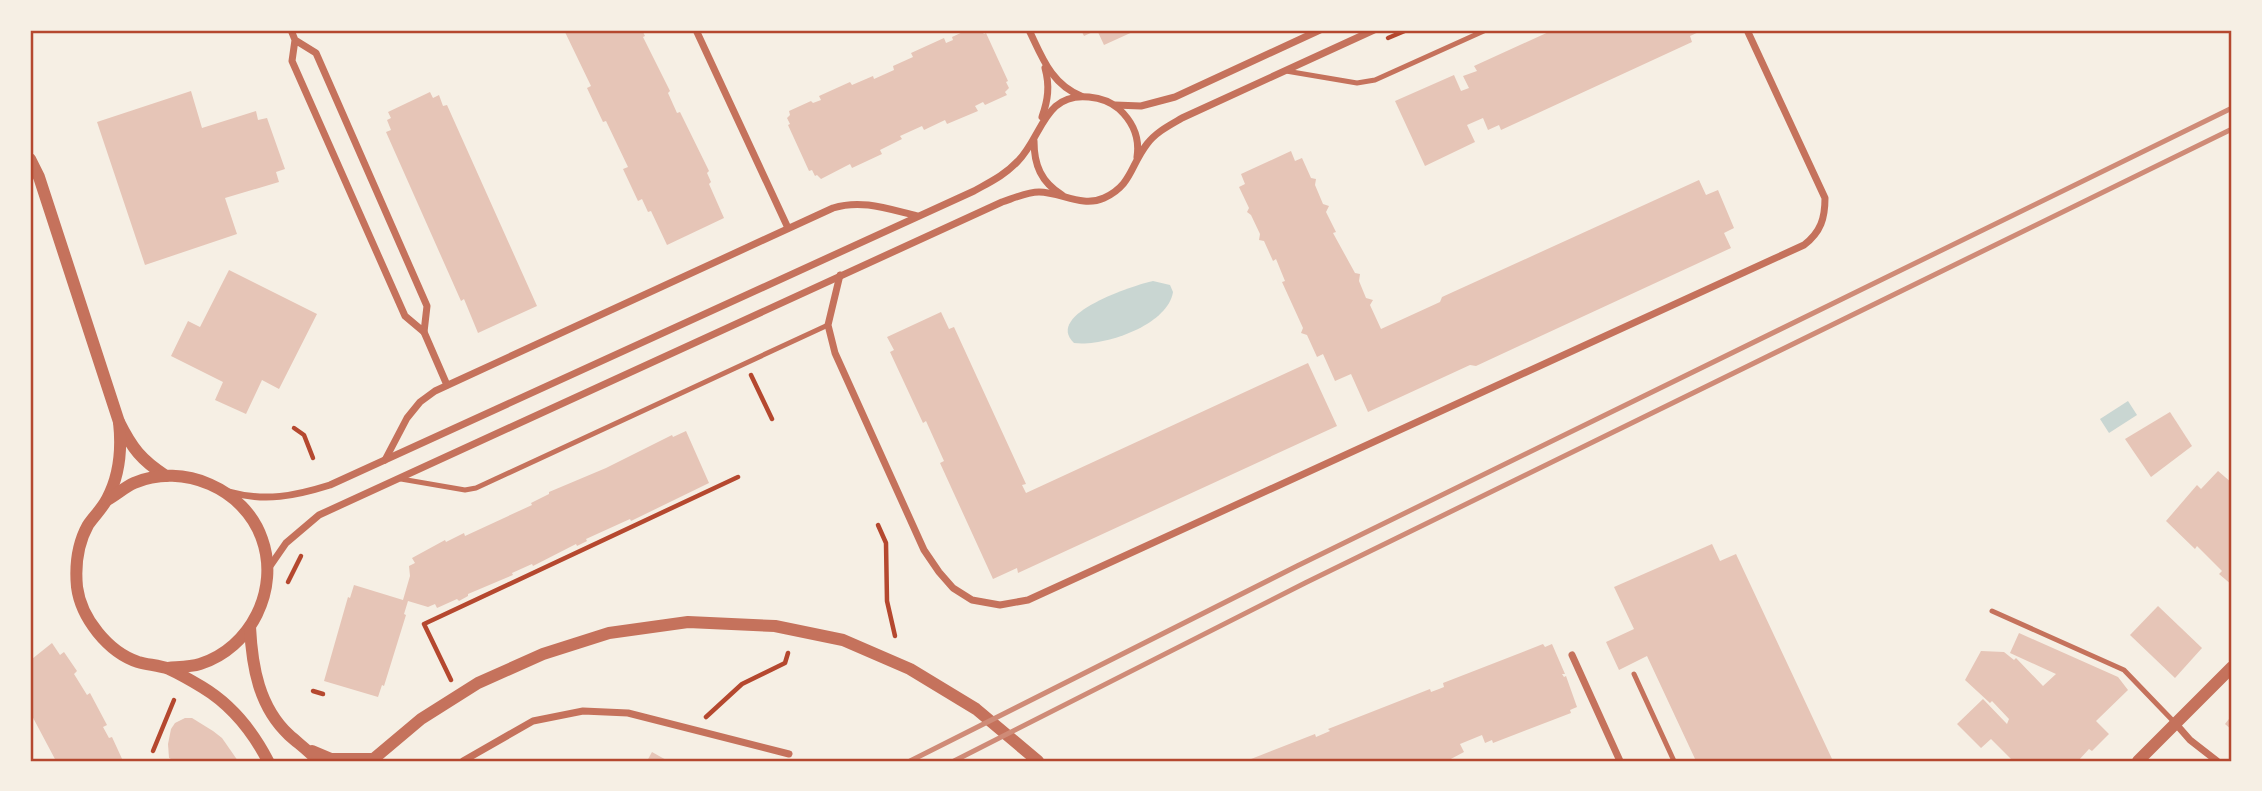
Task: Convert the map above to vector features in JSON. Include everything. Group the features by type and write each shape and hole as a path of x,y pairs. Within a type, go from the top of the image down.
{"street":[{"path":"291,30 295,40 292,61 405,316 424,332 447,385"},
{"path":"696,30 788,228"},
{"path":"1029,30 1045,64 1067,90 1100,98 1115,105 1127,117 1135,132 1138,148 1136,165"},
{"path":"1115,105 1141,106 1175,97 1320,30"},
{"path":"268,569 286,543 319,515 1002,202 1040,192 1082,202 1100,200 1116,192 1128,180 1147,144 1159,132 1374,30"},
{"path":"840,275 828,324 835,353 925,551 953,588 972,600 1000,605 1028,600 1804,245 1815,236 1825,215 1825,198 1747,30"},
{"path":"295,40 316,53 333,90 427,306 424,332"},
{"path":"107,500 134,483 166,475 196,478 225,491 248,497 295,496 330,485 918,216 1003,176 1020,160 1034,139 1048,102 1045,64"},
{"path":"1040,122 1052,109 1066,100 1083,96"},
{"path":"1034,139 1034,157 1040,174 1050,187 1065,197"},
{"path":"30,159 39,177 119,422 142,459 166,475"},
{"path":"385,460 414,410 435,391 788,228 849,203 918,216"},
{"path":"119,422 122,447 117,475 107,500 88,526 77,557 77,589 88,620 109,645 136,662 168,668 200,664 229,650 250,628 264,600 268,569 262,539 247,512 225,491"},
{"path":"307,749 331,759 372,760 421,719 478,683 543,654 608,633 688,622 775,626 844,640 910,669 976,709 1038,761"},
{"path":"250,628 252,659 271,713 318,761"},
{"path":"1572,655 1620,761"},
{"path":"2138,761 2232,667"},
{"path":"168,668 230,706 256,738 268,761"},
{"path":"463,761 533,722 583,711 628,713 789,754"},
{"path":"2176,724 2190,740 2217,761"}],"lane":[{"path":"1286,71 1357,83 1375,80 1486,30"},
{"path":"398,478 465,490 476,488 828,324"},
{"path":"1992,611 2124,670 2176,724"},
{"path":"1634,674 1674,761"}],"path":[{"path":"294,428 304,435 313,458"},
{"path":"449,676 424,624 738,477"},
{"path":"878,525 886,543 887,601 895,636"},
{"path":"286,588 292,571 308,548"},
{"path":"694,730 742,684 785,663 788,653"},
{"path":"313,691 323,694"},
{"path":"153,751 174,700"}],"shaded area":[{"path":"1153,281 1170,285 1173,292 1169,304 1160,314 1147,324 1117,337 1074,343 1068,332 1071,322 1081,312 1112,295"},
{"path":"2128,401 2137,415 2109,433 2100,419"}],"building":[{"path":"564,30 642,30 677,113 680,112 709,171 709,184 724,218 667,245 651,211 648,212 642,199 638,201 623,169 628,167 587,88 591,86"},
{"path":"967,30 981,30 986,33 1008,81 1006,82 1009,88 1005,92 1007,95 985,105 983,102 975,106 978,111 947,124 945,120 924,130 922,126 900,136 902,139 880,150 882,154 852,168 850,164 821,179 815,176 812,170 809,171 788,125 789,111 811,101 813,103 821,100 819,96 850,82 852,85 873,76 874,79 894,70 893,66 913,57 911,53 944,38 946,43"},
{"path":"1081,30 1097,30 1084,36"},
{"path":"1097,30 1137,30 1104,45"},
{"path":"1553,30 1703,30 1690,36 1692,42 1501,130 1499,125 1488,130 1483,118 1467,125 1475,142 1425,166 1395,101 1454,75 1461,91 1469,88 1463,76 1477,71 1474,66"},
{"path":"191,91 202,128 256,111 258,120 267,118 285,169 276,172 279,182 225,198 237,234 145,265 97,122"},
{"path":"430,92 433,98 439,95 443,106 447,105 537,306 478,333 464,299 461,301 386,132 391,130 387,120 391,118 388,112"},
{"path":"1291,151 1295,161 1302,158 1311,178 1316,179 1315,185 1323,204 1329,206 1326,212 1336,232 1333,233 1355,273 1360,274 1359,281 1366,298 1373,300 1370,305 1381,329 1440,302 1442,297 1699,180 1706,195 1718,190 1734,228 1724,233 1731,248 1476,366 1470,365 1368,412 1351,374 1335,381 1323,354 1317,357 1307,335 1301,333 1303,328 1282,282 1285,281 1276,259 1273,261 1264,241 1259,240 1260,234 1247,212 1249,208 1239,187 1245,184 1241,174"},
{"path":"229,270 317,314 279,389 262,380 246,414 215,400 223,382 171,356 188,321 200,327"},
{"path":"941,312 949,329 954,327 1026,484 1022,485 1026,493 1308,363 1337,426 1018,573 1017,568 993,579 940,463 944,461 926,421 923,423 890,352 894,350 887,337"},
{"path":"2170,412 2192,446 2151,477 2125,439"},
{"path":"686,431 709,483 631,521 630,519 586,539 587,541 577,546 576,544 533,566 532,564 512,573 513,575 468,594 459,601 457,599 437,608 435,604 428,607 408,601 384,686 382,685 378,697 324,681 348,597 350,598 354,585 403,600 410,576 409,566 415,563 412,558 445,540 446,542 464,533 465,536 532,505 531,503 549,492"},
{"path":"2218,471 2232,483 2232,585 2219,574 2222,571 2197,546 2195,549 2166,521 2197,485 2201,489"},
{"path":"1712,544 1720,561 1736,554 1833,761 1696,761 1647,656 1619,670 1606,642 1634,629 1614,587"},
{"path":"2158,606 2202,648 2175,678 2130,635"},
{"path":"2019,633 2118,677 2128,690 2096,721 2109,734 2078,761 2013,761 1991,739 1981,748 1957,724 1983,699 2007,724 2009,719 1992,701 1990,703 1965,680 1981,651 2004,652 2014,660 2016,658 2043,686 2056,674 2010,653"},
{"path":"52,643 60,655 64,652 77,671 74,674 87,695 90,693 107,725 103,727 109,738 112,737 123,761 56,761 30,712 30,656 32,659"},
{"path":"1543,644 1545,647 1552,644 1565,674 1562,674 1566,676 1577,707 1570,710 1571,713 1493,743 1492,740 1485,743 1482,735 1460,744 1464,752 1447,761 1246,761 1315,734 1316,737 1330,731 1328,729 1430,689 1431,692 1439,689 1444,687 1443,683"},
{"path":"2232,715 2232,730 2225,724"},
{"path":"192,718 222,738 238,761 175,761 169,758 171,729 175,723"},
{"path":"652,752 668,761 647,761"}],"railway":[{"path":"910,761 1297,566 2232,108"},
{"path":"954,761 1305,583 2232,129"}]}
